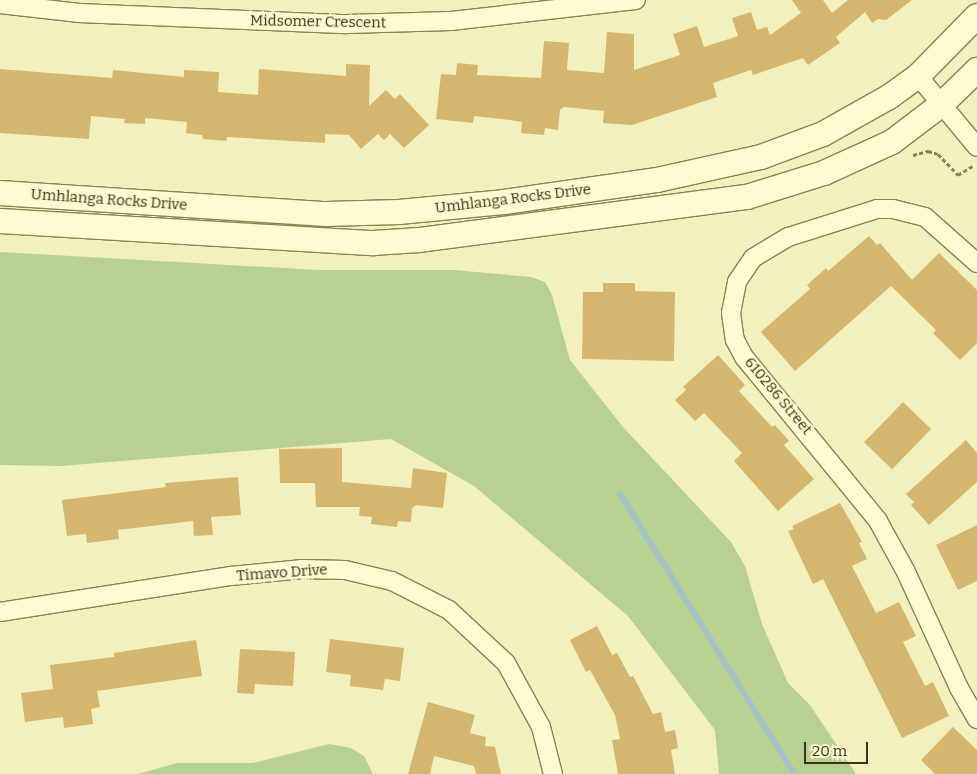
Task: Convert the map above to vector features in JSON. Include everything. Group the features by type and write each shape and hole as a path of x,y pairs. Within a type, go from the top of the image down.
{"main road":[{"name":"Umhlanga Rocks Drive","path":"0,193 326,214 398,212 504,202 657,180 771,154 823,134 889,97 918,76 977,16"},
{"name":"Umhlanga Rocks Drive","path":"0,221 292,240 373,243 419,240 746,197 824,174 892,142 942,104 977,70"}],"street":[{"name":"Midsomer Crescent","path":"0,4 79,13 175,8 348,24 451,21 491,8 636,0"},
{"path":"918,76 977,147"},
{"name":"610286 Street","path":"977,263 925,217 893,209 878,209 788,237 753,258 737,282 732,313 735,340 744,357 878,521 906,572 959,688 977,719"},
{"name":"Timavo Drive","path":"0,612 231,576 295,570 345,570 392,581 449,610 506,663 541,727 553,774"}],"green space":[{"path":"0,252 319,270 454,270 531,277 545,282 552,295 570,360 623,427 731,542 745,566 762,624 788,683 810,705 856,774 719,774 715,730 628,616 474,486 391,439 61,466 0,465"},
{"path":"329,744 351,748 364,756 373,774 138,774 177,763 253,763"}],"building":[{"path":"792,0 823,0 832,13 848,0 912,0 886,20 878,19 872,23 865,12 836,37 840,43 808,65 803,58 753,75 751,70 713,83 717,97 632,125 603,123 604,111 564,107 560,110 558,130 545,128 544,135 521,133 522,122 510,120 474,116 473,123 436,119 441,74 456,75 457,63 478,65 477,75 541,78 544,41 569,43 567,70 604,73 607,32 634,34 634,70 680,55 673,34 697,26 704,47 738,36 732,18 751,12 757,30 767,27 770,35 801,13"},
{"path":"346,64 370,65 369,106 386,90 395,99 400,94 429,125 404,148 390,134 384,140 378,134 361,149 349,135 325,134 325,143 227,137 226,141 203,139 202,135 186,133 187,122 145,118 145,124 124,123 125,119 91,116 89,139 0,133 0,69 112,78 113,70 184,77 184,70 219,72 218,92 258,95 259,69 346,76"},
{"path":"869,236 877,245 880,243 912,280 939,253 977,290 977,343 960,360 933,333 936,330 891,286 795,371 761,332 810,289 807,285 826,268 828,271"},
{"path":"603,283 635,283 635,291 675,292 674,361 582,359 583,292 603,292"},
{"path":"718,355 745,385 739,391 772,427 775,425 789,441 784,445 814,479 778,511 734,461 742,453 704,413 695,421 675,400 686,390 683,387"},
{"path":"903,402 931,429 892,469 864,442"},
{"path":"966,440 977,453 977,482 929,525 911,505 914,502 906,494"},
{"path":"342,448 342,482 411,488 413,468 447,473 443,508 416,505 412,508 411,522 398,521 397,527 371,524 372,517 359,516 360,507 316,507 315,483 280,483 279,449"},
{"path":"238,477 241,515 211,517 213,535 194,536 193,521 118,530 119,539 87,543 86,534 67,536 62,500 166,487 165,483"},
{"path":"840,503 862,542 859,543 867,559 852,566 876,613 899,602 916,636 903,642 925,686 933,682 949,716 902,738 823,579 813,584 788,531 794,529 792,526"},
{"path":"977,525 977,581 958,590 936,545"},
{"path":"597,626 612,655 617,653 630,677 633,676 653,714 661,712 665,732 675,730 678,748 671,750 675,774 618,774 612,740 620,739 615,715 590,670 586,672 570,640"},
{"path":"330,639 404,648 400,681 385,679 383,690 350,686 351,675 326,672"},
{"path":"196,640 202,676 97,691 100,707 91,709 93,724 64,728 63,717 25,722 21,693 53,689 50,665 114,657 114,653"},
{"path":"240,649 295,652 293,686 255,684 254,694 237,693"},
{"path":"428,702 475,715 470,733 486,737 485,746 495,747 501,774 476,774 474,766 434,756 430,774 408,774"},
{"path":"953,727 977,750 977,774 935,774 921,760"}],"waterway":[{"path":"620,494 794,774"}]}
